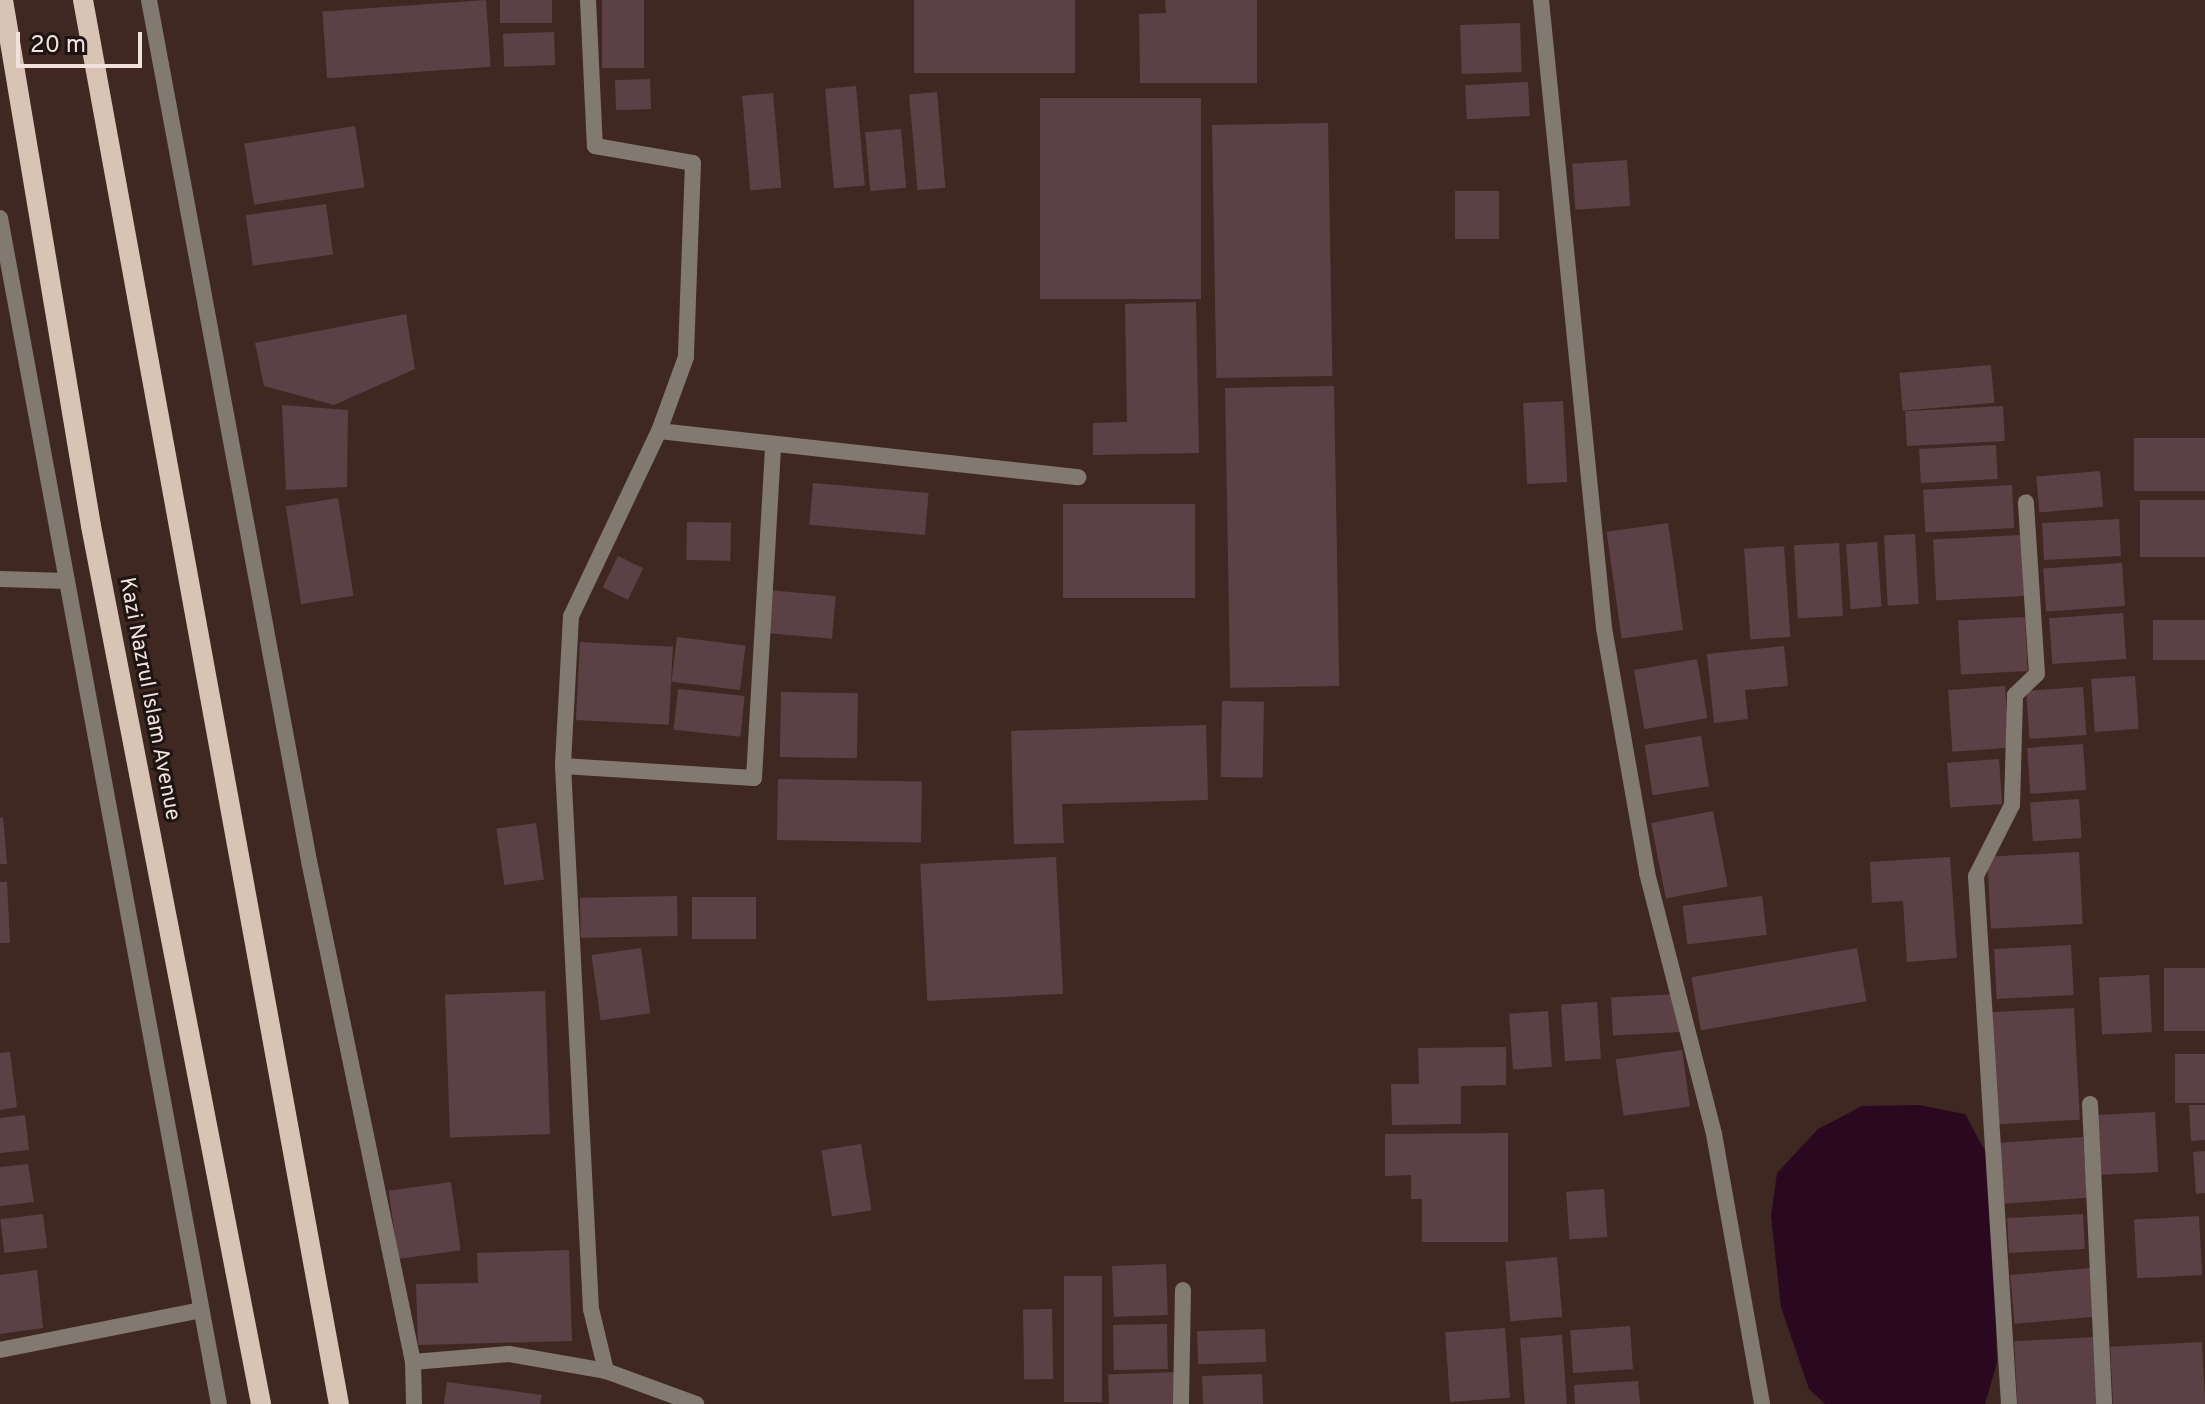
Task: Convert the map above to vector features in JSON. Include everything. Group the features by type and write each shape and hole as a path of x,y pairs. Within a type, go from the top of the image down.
{"main road":[{"name":"Kazi Nazrul Islam Avenue","path":"3,0 91,526 261,1404"},
{"path":"83,0 339,1404"}],"street":[{"path":"149,0 309,861 413,1362 414,1404"},
{"path":"588,0 595,146 693,163 686,357 659,431 571,616 563,766 591,1309 606,1371"},
{"path":"1541,0 1604,628 1647,873 1714,1134 1762,1404"},
{"path":"0,218 197,1311 219,1404"},
{"path":"659,431 773,448 1078,477"},
{"path":"563,766 754,778 773,448"},
{"path":"2009,1404 1976,876 2012,805 2015,695 2037,674 2026,502"},
{"path":"0,579 67,581"},
{"path":"2090,1104 2104,1404"},
{"path":"1181,1404 1183,1290"},
{"path":"0,1350 197,1311"},
{"path":"413,1362 509,1354 606,1371 696,1404"}],"shaded area":[{"path":"1919,1105 1965,1114 1991,1162 1997,1363 1985,1404 1825,1404 1809,1389 1781,1307 1771,1216 1777,1173 1818,1129 1862,1106"}],"building":[{"path":"486,0 491,67 327,78 322,11"},
{"path":"500,0 552,0 552,23 500,23"},
{"path":"602,0 644,0 644,68 602,68"},
{"path":"914,0 1075,0 1075,73 914,73"},
{"path":"1165,0 1257,0 1257,83 1140,83 1139,14 1166,13"},
{"path":"1520,23 1522,72 1462,74 1460,25"},
{"path":"554,32 555,65 504,67 503,34"},
{"path":"650,79 651,109 616,110 615,80"},
{"path":"1528,82 1530,116 1467,119 1465,85"},
{"path":"856,86 865,186 834,188 825,89"},
{"path":"937,92 945,188 917,190 909,94"},
{"path":"773,93 781,188 750,190 742,96"},
{"path":"1040,98 1201,98 1201,299 1040,299"},
{"path":"1328,123 1332,376 1216,378 1212,125"},
{"path":"355,126 365,187 254,205 244,144"},
{"path":"901,129 906,188 870,191 865,132"},
{"path":"1627,160 1630,206 1575,210 1572,164"},
{"path":"1455,191 1499,191 1499,239 1455,239"},
{"path":"326,204 333,255 253,266 246,215"},
{"path":"1196,302 1199,453 1093,455 1093,423 1127,422 1125,304"},
{"path":"406,314 415,369 334,405 264,386 255,343"},
{"path":"1991,365 1994,403 1903,411 1899,373"},
{"path":"1334,386 1339,686 1230,688 1225,388"},
{"path":"1563,401 1567,482 1527,484 1523,403"},
{"path":"282,405 348,410 347,487 286,490"},
{"path":"2003,406 2005,441 1907,446 1905,411"},
{"path":"2134,438 2205,438 2205,491 2134,491"},
{"path":"1996,445 1998,479 1921,483 1919,449"},
{"path":"2100,471 2103,507 2039,512 2036,477"},
{"path":"813,483 929,493 925,535 809,525"},
{"path":"2012,485 2014,528 1925,533 1923,490"},
{"path":"338,498 353,596 301,604 286,506"},
{"path":"2140,500 2205,500 2205,557 2140,557"},
{"path":"1063,504 1195,504 1195,598 1063,598"},
{"path":"2119,519 2121,556 2044,560 2042,523"},
{"path":"687,522 731,523 730,561 686,560"},
{"path":"1668,523 1683,630 1622,639 1607,532"},
{"path":"1915,534 1919,604 1888,606 1884,536"},
{"path":"2021,535 2024,596 1936,601 1933,540"},
{"path":"1877,542 1882,607 1851,609 1846,544"},
{"path":"1839,543 1843,616 1798,618 1794,545"},
{"path":"1784,546 1790,637 1750,640 1744,549"},
{"path":"618,556 643,568 628,600 603,587"},
{"path":"2122,563 2125,606 2046,611 2043,569"},
{"path":"767,590 836,596 832,639 763,633"},
{"path":"2123,613 2126,659 2052,664 2049,618"},
{"path":"2025,617 2028,671 1961,674 1958,621"},
{"path":"2153,620 2205,620 2205,660 2153,660"},
{"path":"677,637 745,645 740,690 672,682"},
{"path":"580,642 673,647 669,725 576,720"},
{"path":"1784,646 1788,686 1745,690 1748,719 1714,723 1707,654"},
{"path":"1697,659 1707,718 1644,729 1634,670"},
{"path":"2135,676 2139,729 2095,732 2091,679"},
{"path":"2005,686 2009,748 1952,752 1948,690"},
{"path":"2083,687 2086,735 2029,739 2026,691"},
{"path":"678,689 745,696 740,737 674,730"},
{"path":"781,692 858,693 857,758 780,757"},
{"path":"1222,701 1264,702 1263,778 1221,777"},
{"path":"1206,725 1208,800 1062,804 1064,843 1014,844 1011,731"},
{"path":"1701,736 1709,786 1653,795 1645,745"},
{"path":"2083,744 2086,790 2030,794 2027,748"},
{"path":"1999,759 2002,804 1950,808 1947,763"},
{"path":"778,779 922,782 921,843 777,840"},
{"path":"2079,799 2082,838 2033,841 2030,802"},
{"path":"1713,811 1728,887 1666,899 1651,823"},
{"path":"3,817 7,864 0,864 0,818"},
{"path":"536,823 544,879 504,885 496,829"},
{"path":"2079,852 2083,924 1991,929 1987,857"},
{"path":"1056,857 1063,994 927,1001 920,864"},
{"path":"1950,857 1957,958 1907,962 1903,901 1872,903 1870,862"},
{"path":"0,882 7,882 10,943 0,943"},
{"path":"677,896 678,936 581,938 580,898"},
{"path":"1762,896 1767,935 1687,944 1683,906"},
{"path":"692,897 756,897 756,939 692,939"},
{"path":"2071,945 2074,995 1997,999 1994,949"},
{"path":"641,948 650,1013 601,1020 591,955"},
{"path":"1857,948 1866,1001 1701,1030 1692,977"},
{"path":"2164,968 2205,968 2205,1031 2164,1031"},
{"path":"2149,975 2152,1032 2102,1035 2099,978"},
{"path":"545,991 550,1134 450,1137 445,994"},
{"path":"1678,994 1680,1032 1613,1035 1611,998"},
{"path":"1597,1002 1601,1059 1565,1061 1561,1005"},
{"path":"2074,1008 2080,1120 1997,1124 1991,1012"},
{"path":"1548,1011 1552,1067 1513,1070 1509,1014"},
{"path":"1506,1047 1506,1085 1461,1086 1461,1124 1392,1125 1391,1084 1419,1084 1418,1048"},
{"path":"1682,1050 1690,1106 1624,1116 1616,1059"},
{"path":"10,1052 17,1107 0,1110 0,1053"},
{"path":"2175,1054 2205,1054 2205,1103 2175,1103"},
{"path":"2189,1105 2205,1105 2205,1140 2191,1141"},
{"path":"2155,1112 2158,1172 2099,1175 2096,1115"},
{"path":"25,1115 29,1150 0,1153 0,1118"},
{"path":"1508,1133 1508,1242 1422,1242 1422,1199 1411,1199 1411,1175 1385,1176 1385,1134"},
{"path":"2083,1137 2087,1198 2004,1204 2000,1143"},
{"path":"861,1144 871,1210 832,1216 821,1150"},
{"path":"2205,1151 2205,1193 2196,1194 2193,1152"},
{"path":"28,1164 34,1202 0,1206 0,1167"},
{"path":"451,1182 461,1250 398,1259 389,1191"},
{"path":"1604,1189 1607,1237 1569,1240 1566,1192"},
{"path":"43,1214 47,1248 4,1253 0,1219"},
{"path":"2083,1214 2085,1249 2009,1253 2007,1218"},
{"path":"2199,1216 2202,1275 2137,1278 2134,1219"},
{"path":"569,1250 572,1341 418,1345 416,1284 478,1283 477,1253"},
{"path":"1557,1257 1562,1317 1510,1321 1505,1262"},
{"path":"1166,1264 1168,1315 1114,1317 1112,1266"},
{"path":"2091,1268 2095,1317 2015,1324 2010,1275"},
{"path":"37,1270 43,1328 0,1334 0,1275"},
{"path":"1064,1276 1102,1276 1102,1402 1064,1402"},
{"path":"1052,1309 1053,1379 1024,1379 1023,1310"},
{"path":"1167,1324 1168,1369 1114,1370 1113,1325"},
{"path":"1630,1326 1633,1369 1573,1373 1570,1330"},
{"path":"1505,1328 1510,1398 1450,1402 1445,1332"},
{"path":"1265,1329 1266,1362 1198,1364 1197,1331"},
{"path":"1562,1335 1567,1404 1525,1404 1520,1338"},
{"path":"2096,1337 2100,1404 2017,1404 2014,1341"},
{"path":"2202,1342 2205,1404 2113,1404 2110,1347"},
{"path":"1178,1372 1179,1404 1109,1404 1108,1374"},
{"path":"1262,1374 1263,1404 1203,1404 1202,1376"},
{"path":"1638,1381 1640,1404 1575,1404 1574,1385"},
{"path":"447,1382 542,1395 540,1404 444,1404"}]}
